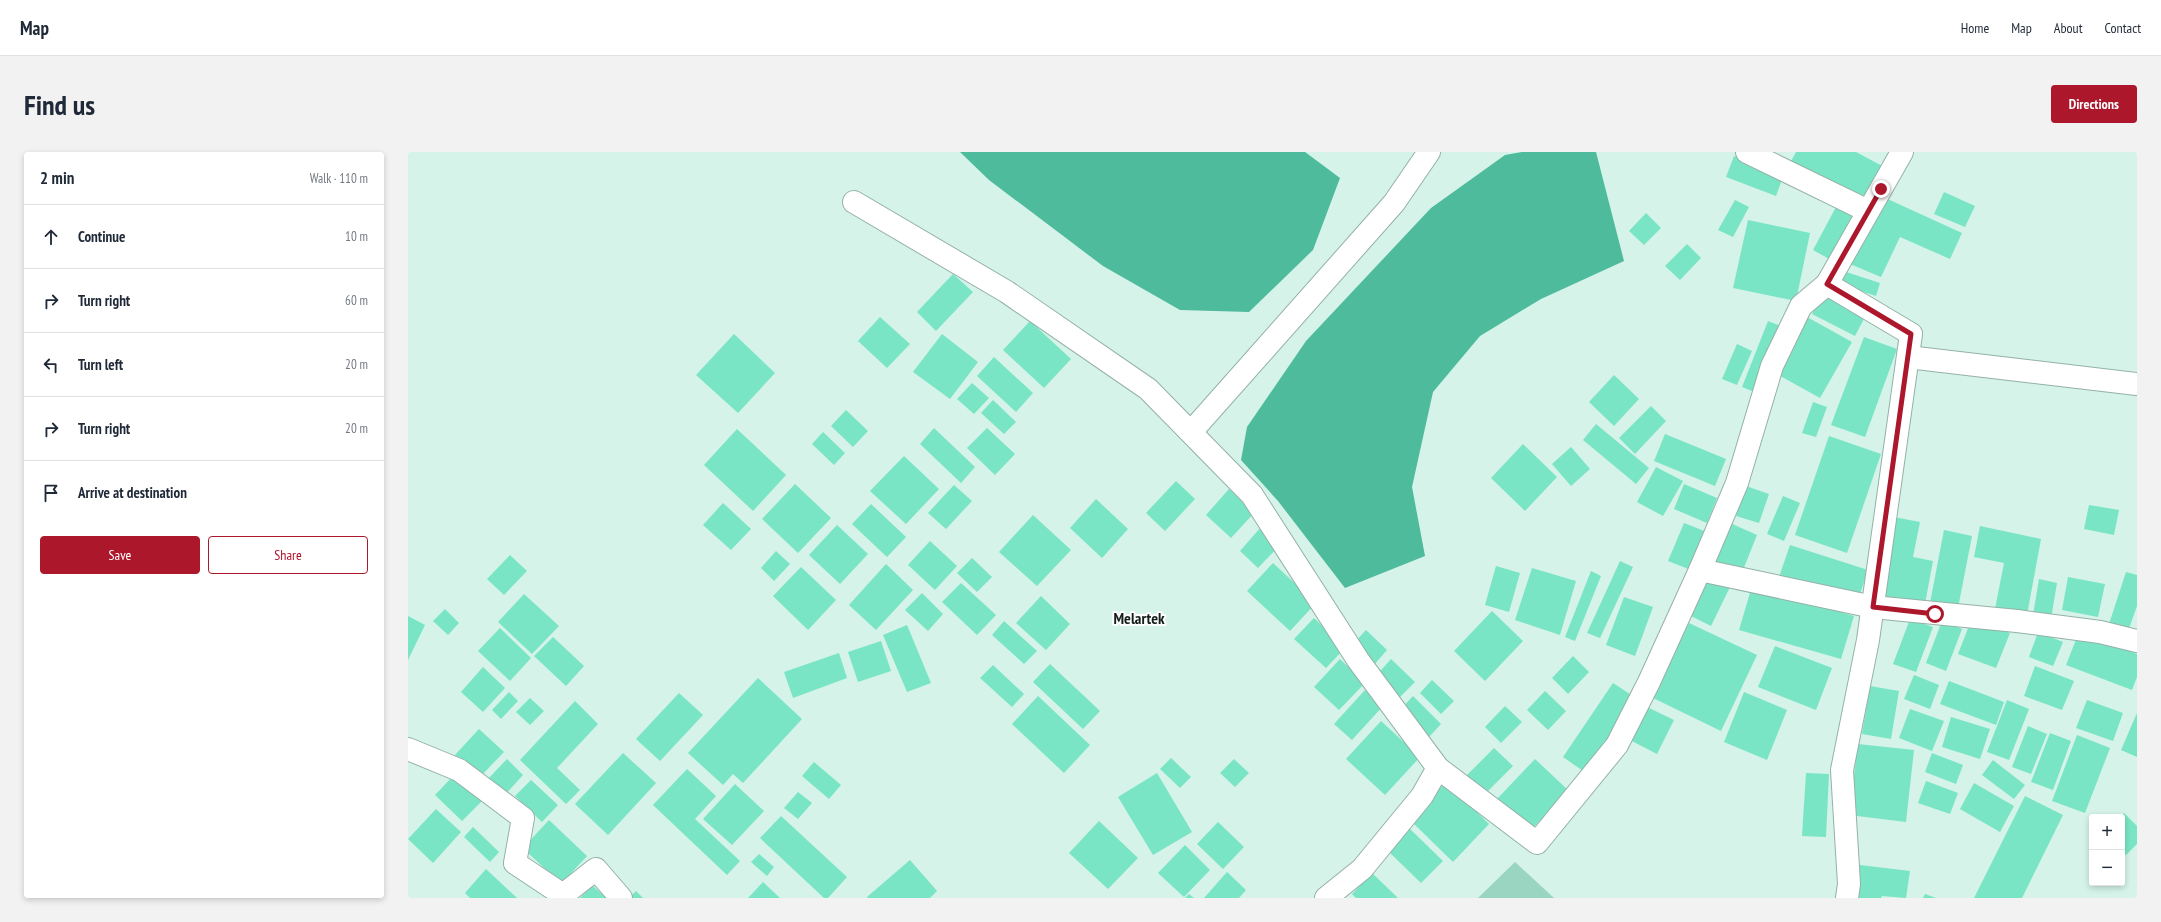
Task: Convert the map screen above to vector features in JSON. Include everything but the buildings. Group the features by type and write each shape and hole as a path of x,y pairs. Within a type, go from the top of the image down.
{"street":[{"path":"1191,432 1394,202 1429,152"},
{"path":"1747,152 1868,211"},
{"path":"854,202 1007,292 1148,389 1252,495 1358,660 1438,768 1537,843 1617,745 1649,682 1700,570 1737,483 1772,366 1801,306 1827,284 1902,152"},
{"path":"1827,284 1911,334 1868,640 1842,770 1849,884 1847,898"},
{"path":"1908,357 2137,384"},
{"path":"1700,570 1873,607 2062,627 2100,632 2137,641"},
{"path":"408,748 459,770 523,818 515,863 563,895 596,869 621,898"},
{"path":"1326,898 1362,869 1422,796 1438,768"}],"shaded area":[{"path":"960,152 1305,152 1340,178 1313,250 1249,312 1180,310 1103,266 989,180"},
{"path":"1522,152 1596,152 1624,261 1541,299 1480,336 1433,392 1412,487 1425,556 1345,588 1278,501 1241,460 1247,427 1306,341 1431,208 1505,155"},
{"path":"1515,862 1554,898 1478,898"}],"district":[{"name":"Melartek","path":"1139,618"}],"route":[{"path":"1881,189 1827,284 1911,334 1873,607 1935,614"}]}
